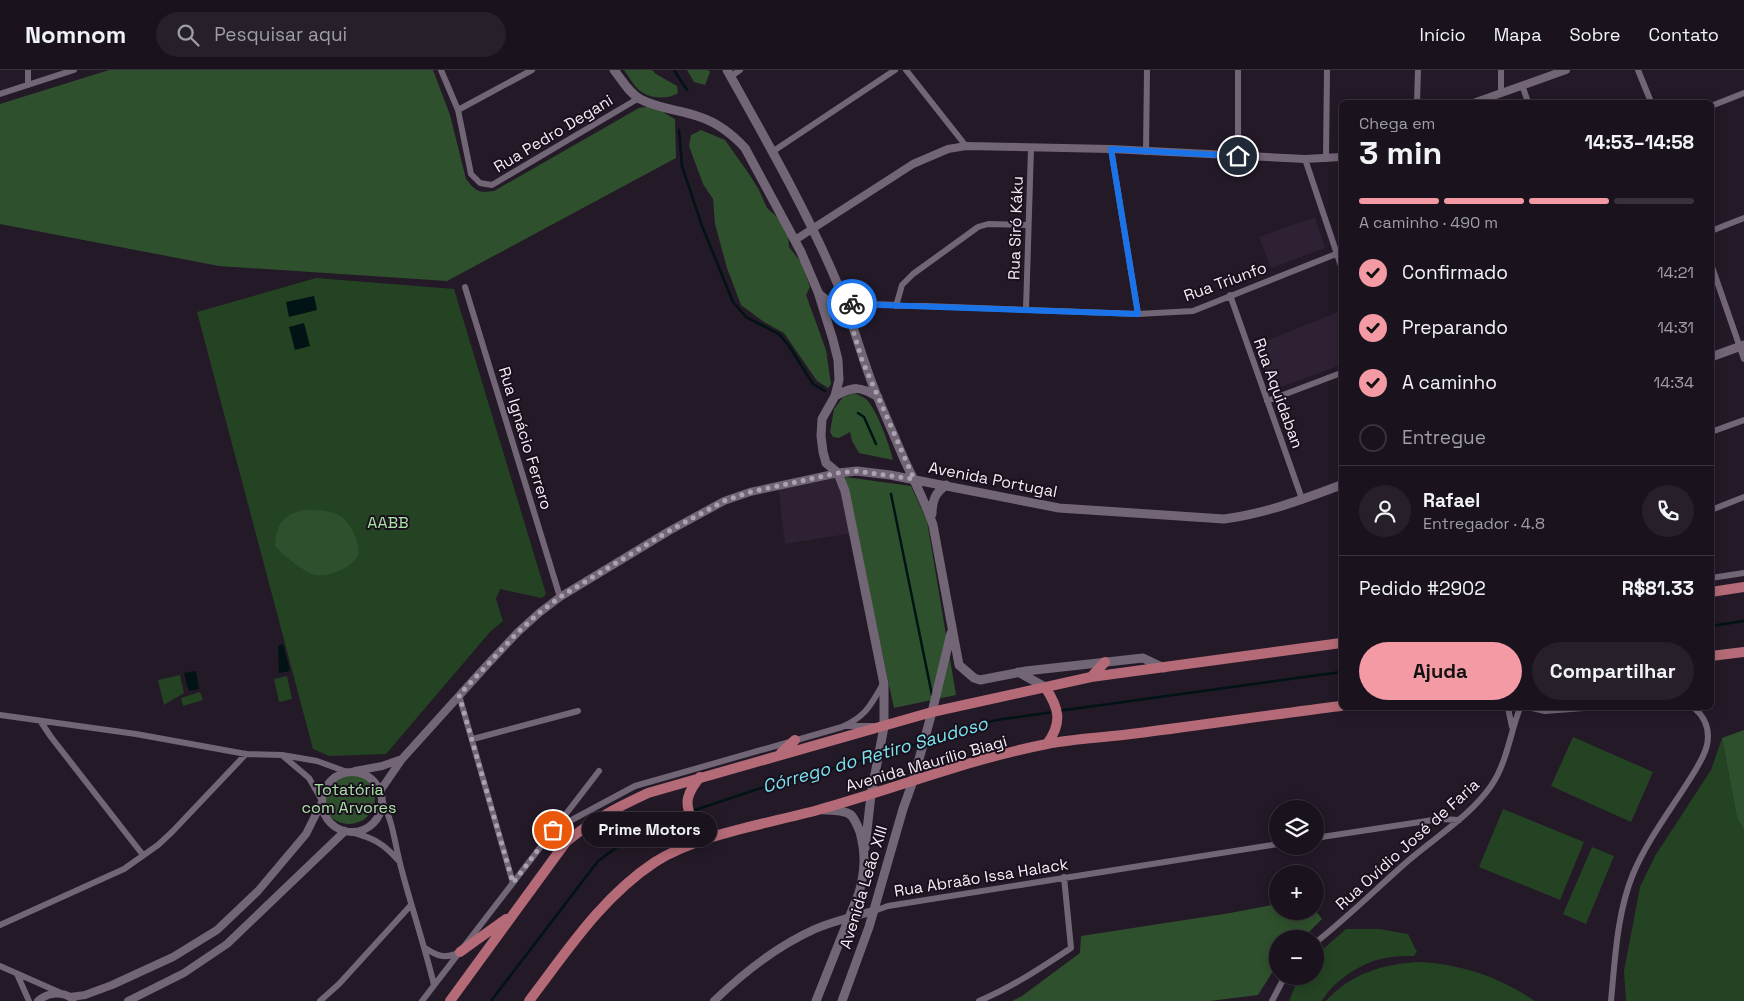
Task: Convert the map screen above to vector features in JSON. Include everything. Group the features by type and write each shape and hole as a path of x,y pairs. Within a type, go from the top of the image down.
{"main road":[{"path":"614,70 632,93 639,98 701,117 723,128 745,148 795,240 818,292 838,360 839,380 835,396 822,419 823,452 826,463 838,473 845,491 884,684 884,726 871,795 864,848"},
{"path":"728,73 813,230 845,303 862,360 926,503 933,525 959,665 974,678 980,680 1018,672 1143,658 1164,668"},
{"path":"818,292 830,303 845,303"},
{"path":"1714,356 1742,345"},
{"path":"835,396 848,389 858,388 878,397"},
{"name":"Avenida Portugal","path":"838,473 857,471 914,479 1059,508 1224,519 1238,517 1302,499 1339,486"},
{"path":"933,525 932,506 934,496 946,485"},
{"path":"1714,592 1744,587"},
{"name":"Avenida Leão XIII","path":"842,1001 874,911 903,809 913,782 952,628"},
{"path":"450,1001 566,842 588,824 612,809 648,793 932,712 1091,677 1339,643"},
{"path":"1714,656 1744,652"},
{"path":"1091,677 1105,662"},
{"path":"1018,672 1045,687 1056,704 1058,726 1047,744"},
{"name":"Avenida Maurílio Biagi","path":"529,1001 585,927 609,899 635,876 657,861 678,850 707,839 871,795 980,760 1047,744 1339,706"},
{"path":"780,754 795,740"},
{"path":"700,777 691,790 688,803 695,826 707,839"},
{"name":"Avenida Leão XIII","path":"816,1001 850,917 864,876 864,848 858,825 850,815 835,810 819,810"},
{"path":"460,952 515,913"}],"street":[{"path":"28,70 28,85"},
{"path":"0,94 74,70"},
{"path":"441,70 458,110 532,70"},
{"path":"728,73 740,70"},
{"path":"772,152 896,70"},
{"path":"906,70 966,146"},
{"path":"1146,152 1147,70"},
{"path":"1238,70 1238,156"},
{"path":"1326,159 1327,70"},
{"path":"1417,100 1418,70"},
{"path":"1501,92 1502,70"},
{"path":"1481,100 1566,70"},
{"path":"1638,70 1650,100"},
{"path":"1522,85 1527,100"},
{"path":"1714,105 1744,93"},
{"name":"Rua Pedro Degani","path":"458,110 471,174 480,183 492,185 639,98"},
{"path":"795,240 913,164 948,149 966,146 1111,149 1305,159 1326,159 1339,156"},
{"name":"Rua Siró Káku","path":"1026,310 1031,148"},
{"path":"1111,149 1138,314"},
{"path":"1305,159 1339,253"},
{"path":"1714,230 1744,218"},
{"path":"896,306 902,285 913,274 978,227 988,224 1028,225"},
{"name":"Rua Triunfo","path":"845,303 1138,314 1193,311 1339,253"},
{"path":"1714,272 1742,345 1744,359"},
{"name":"Rua Ignácio Ferrero","path":"465,287 560,597"},
{"name":"Rua Aquidaban","path":"1230,296 1302,499"},
{"path":"1267,401 1339,375"},
{"path":"1714,431 1744,420"},
{"name":"Avenida Portugal","path":"380,791 402,759 459,695 518,632 560,597 669,531 724,501 750,492 838,473"},
{"path":"1714,509 1744,497"},
{"path":"1714,578 1744,573"},
{"path":"553,830 635,786 844,726 857,720 869,707 884,684"},
{"path":"459,695 513,883"},
{"name":"Rua Ovídio José de Faria","path":"1508,710 1512,726"},
{"name":"Rua Ovídio José de Faria","path":"1324,936 1344,920 1410,859 1458,820 1491,786 1501,769 1512,726 1519,710"},
{"path":"1541,710 1558,710"},
{"path":"1611,1001 1619,929 1625,899 1633,874 1649,842 1699,764 1707,746 1708,733 1706,723 1696,710"},
{"path":"473,739 578,711"},
{"path":"0,716 136,734 246,754 282,755 317,761 370,777 380,791 382,801 392,823 399,861 425,948 434,986"},
{"path":"41,722 143,855"},
{"path":"51,737 53,723"},
{"path":"844,726 884,726"},
{"path":"0,925 124,869 172,832 246,754"},
{"path":"282,755 309,778 321,802 323,812 331,824 348,832 380,842 399,861"},
{"path":"38,1001 48,995 57,993 70,998 85,995 112,985 173,957 217,930 258,891 306,834 321,802 324,789 330,781 338,775 350,771 382,766 402,759"},
{"path":"422,1001 599,771"},
{"path":"128,1001 184,973 227,944 348,832 370,826 376,819 382,801"},
{"path":"1324,837 1440,819 1458,820"},
{"name":"Rua Abraão Issa Halack","path":"714,1001 729,986 774,952 814,930 888,906 1269,845"},
{"path":"978,1001 998,993 1023,979 1071,948 1064,877"},
{"path":"320,1001 339,984 411,905"},
{"path":"217,930 227,944"},
{"path":"425,948 448,957 460,952"},
{"path":"0,966 70,998"},
{"path":"17,974 29,1001"},
{"path":"1272,1001 1280,985"}],"shaded area":[{"path":"1315,217 1325,248 1271,268 1259,237"},
{"path":"314,296 317,310 289,317 286,302"},
{"path":"1339,312 1339,366 1273,390 1256,345"},
{"path":"304,323 310,346 295,350 289,327"},
{"path":"838,473 853,533 785,544 778,486"},
{"path":"283,644 290,671 279,673 278,646"},
{"path":"196,671 199,689 189,691 184,673"}],"green space":[{"path":"109,70 433,70 450,115 466,179 472,187 481,192 494,191 639,108 652,106 675,119 676,158 447,281 219,266 0,224 0,104"},
{"path":"624,70 652,70 677,86 678,93 664,98 653,97 643,93"},
{"path":"687,70 708,70 710,72 705,85 694,82"},
{"path":"701,130 725,140 759,190 767,208 777,217 788,234 789,247 801,262 810,287 806,295 826,350 831,384 828,388 817,381 784,333 764,322 741,305 727,268 715,224 713,199 703,184 689,146 691,135"},
{"name":"AABB","path":"316,278 454,289 546,594 542,598 500,589 496,599 503,621 490,632 386,754 329,756 313,749 197,312"},
{"path":"855,393 866,399 874,410 886,437 893,460 859,453 852,441 850,432 839,438 833,437 830,432 834,409 843,397"},
{"path":"845,477 911,486 927,521 956,695 894,708"},
{"path":"304,510 329,512 342,517 347,522 356,538 359,550 354,561 337,572 317,575 304,569 275,546 277,531 282,521 290,514"},
{"path":"180,675 184,693 164,705 158,680"},
{"path":"287,676 292,699 279,702 274,679"},
{"path":"200,692 203,700 183,706 181,698"},
{"path":"1744,730 1744,830 1737,818 1722,738"},
{"path":"1573,737 1653,772 1631,822 1551,786"},
{"path":"1722,738 1737,818 1744,830 1744,1001 1626,1001 1624,971 1640,887 1655,856 1711,770"},
{"name":"Totatória com Arvores","path":"349,772 359,774 367,780 373,788 375,798 373,808 367,816 359,822 349,824 339,822 331,816 325,808 323,798 325,788 331,780 339,774"},
{"path":"1503,809 1584,842 1560,900 1479,867"},
{"path":"1592,847 1614,856 1586,924 1563,914"},
{"path":"1269,906 1269,920 1321,920 1311,930 1269,930 1269,978 1258,995 1210,1001 1012,1001 1022,996 1080,953 1081,936"},
{"path":"1346,929 1379,929 1408,934 1417,952 1414,956 1396,956 1368,963 1341,979 1322,1001 1289,1001 1296,985 1324,985 1324,948"},
{"path":"1418,962 1434,963 1480,973 1508,985 1535,1001 1326,1001 1356,977 1392,965"}],"waterway":[{"path":"674,70 687,90"},
{"path":"679,130 682,166 702,226 733,302 746,317 779,334 789,346 813,384 825,391"},
{"path":"858,413 864,417 876,444"},
{"path":"891,494 932,695"},
{"name":"Córrego do Retiro Saudoso","path":"1714,626 1744,621"},
{"name":"Córrego do Retiro Saudoso","path":"1058,711 1339,672"},
{"name":"Córrego do Retiro Saudoso","path":"927,741 996,720 1053,712"},
{"name":"Córrego do Retiro Saudoso","path":"881,754 922,743"},
{"name":"Córrego do Retiro Saudoso","path":"692,811 758,789 876,756"},
{"name":"Córrego do Retiro Saudoso","path":"491,1001 598,861 635,834 659,822 687,813"}],"way so far":[{"path":"553,830 513,883 459,695 518,632 560,597 669,531 724,501 750,492 838,473 857,471 914,479 862,360 845,303 852,304"}],"place":[{"name":"Prime Motors","path":"553,830"}],"route":[{"path":"852,304 1138,314 1111,149 1238,156"}]}
